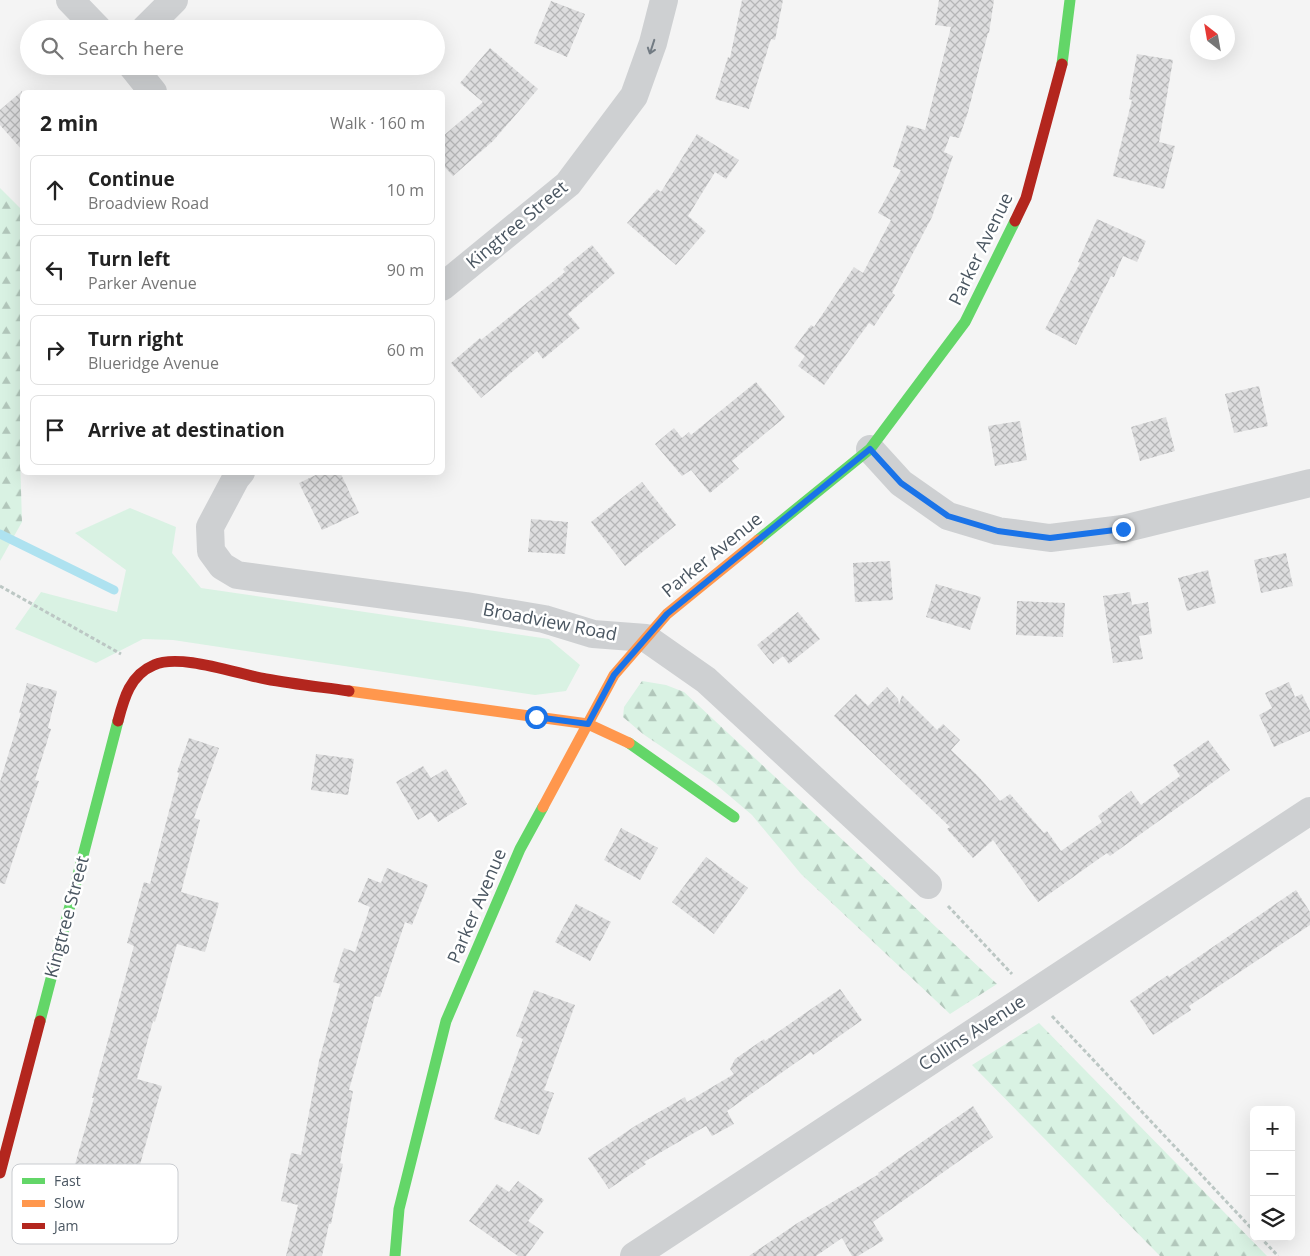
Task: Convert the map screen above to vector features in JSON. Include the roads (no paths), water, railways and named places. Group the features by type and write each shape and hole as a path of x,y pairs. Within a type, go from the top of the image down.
{"street":[{"path":"70,0 89,20"},
{"path":"154,20 174,0"},
{"name":"Kingtree Street","path":"445,285 568,184 634,96 653,43 664,0"},
{"name":"Parker Avenue","path":"395,1256 399,1209 446,1021 520,850 614,675 667,614 870,449 965,322 1026,198 1062,65 1070,0"},
{"path":"139,75 151,90"},
{"path":"870,449 901,483 948,516 998,531 1050,538 1123,529 1310,483"},
{"name":"Broadview Road","path":"239,475 210,527 211,551 222,566 237,575 466,606 544,619 593,634 646,638"},
{"path":"646,638 706,680 928,885"},
{"name":"Kingtree Street","path":"0,1173 125,694 134,680 146,668 163,662 183,662 266,679 588,724"},
{"path":"588,724 634,745 734,817"},
{"name":"Collins Avenue","path":"634,1256 1310,811"}],"waterway":[{"path":"0,534 114,590"}]}
